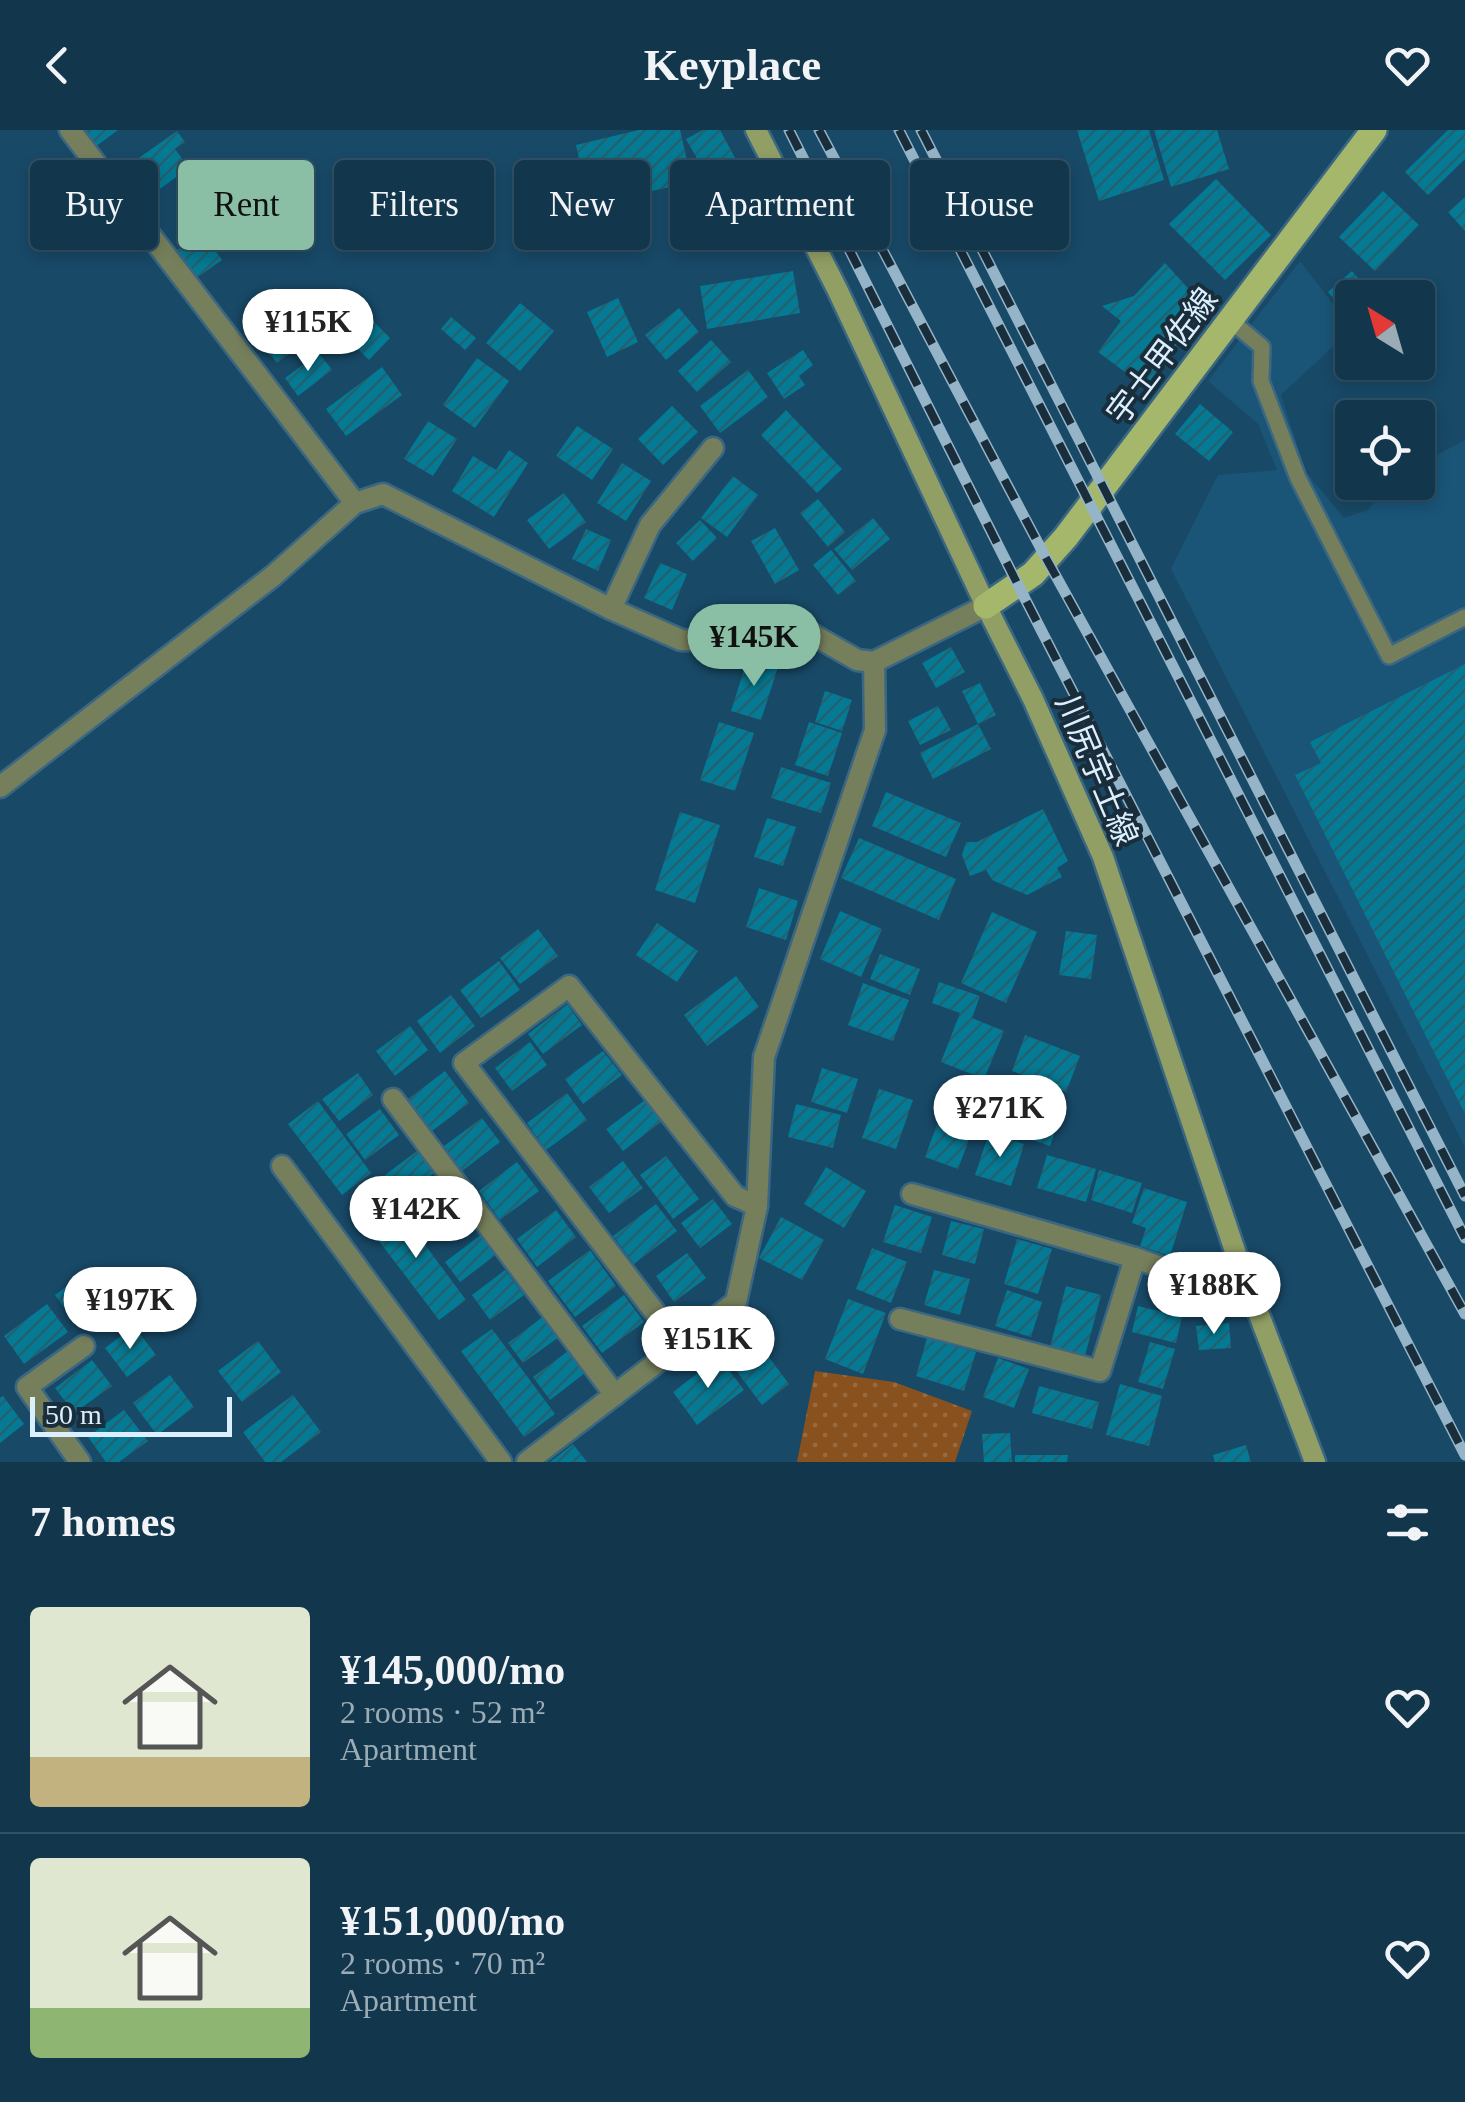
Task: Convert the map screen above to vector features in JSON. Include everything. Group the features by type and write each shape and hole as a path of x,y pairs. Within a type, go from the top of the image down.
{"main road":[{"name":"川尻宇土線","path":"756,130 838,289 986,606 1034,699 1103,857 1253,1300 1315,1462"},
{"name":"宇土甲佐線","path":"986,606 1047,560 1374,130"}],"street":[{"path":"70,130 355,504"},
{"path":"611,608 650,525 712,448"},
{"path":"0,787 273,576 355,504 383,494 681,640 729,641 770,627 810,634 857,660 874,662 986,606"},
{"path":"528,1462 736,1302 757,1206 764,1057 875,730 874,662"},
{"path":"680,1345 464,1063 569,986 734,1196 757,1206"},
{"path":"393,1100 615,1395"},
{"path":"282,1166 501,1462"},
{"path":"912,1194 1136,1258 1253,1300"},
{"path":"900,1319 1100,1372 1136,1258"},
{"path":"80,1462 26,1388 84,1346"}],"lane":[{"path":"1230,320 1262,348 1260,381 1298,478 1390,656 1465,617"}],"shaded area":[{"path":"1300,261 1335,307 1335,345 1281,395 1306,472 1344,518 1368,510 1375,500 1435,500 1435,456 1465,440 1465,1147 1171,569 1218,475 1277,470 1258,424 1208,381"},
{"path":"815,1371 894,1382 972,1411 955,1462 797,1462"}],"building":[{"path":"82,130 118,130 95,147"},
{"path":"639,130 680,130 687,160 670,160 670,187 650,191 650,160 579,160 576,145"},
{"path":"703,130 720,130 736,160 698,160 686,139"},
{"path":"1077,130 1149,130 1164,180 1099,201"},
{"path":"1154,130 1217,130 1229,169 1171,187"},
{"path":"1448,130 1465,130 1465,159 1428,195 1405,172"},
{"path":"177,131 185,142 175,149 183,160 178,160 178,176 158,190 158,160 136,160"},
{"path":"1216,179 1271,235 1225,280 1169,224"},
{"path":"1383,191 1419,225 1375,271 1339,237"},
{"path":"1465,197 1465,231 1448,212"},
{"path":"215,250 222,260 195,279 174,252"},
{"path":"1165,263 1205,307 1145,387 1098,352 1121,321 1102,306 1134,296"},
{"path":"793,271 800,313 707,329 700,286"},
{"path":"1352,271 1360,280 1342,280"},
{"path":"618,298 638,342 607,357 587,312"},
{"path":"310,302 328,325 277,363 259,340"},
{"path":"520,303 554,331 520,371 486,343"},
{"path":"679,308 699,332 666,360 645,335"},
{"path":"451,317 476,338 465,350 441,329"},
{"path":"370,318 390,338 369,360 349,340"},
{"path":"711,340 731,362 697,392 678,371"},
{"path":"803,350 813,365 799,376 805,385 784,399 767,373"},
{"path":"319,353 332,370 298,396 285,378"},
{"path":"477,358 509,381 475,428 443,405"},
{"path":"382,367 402,395 346,436 326,409"},
{"path":"748,370 768,397 720,433 700,406"},
{"path":"1200,404 1233,432 1209,461 1175,434"},
{"path":"672,406 698,432 663,465 638,439"},
{"path":"786,410 842,469 817,493 761,435"},
{"path":"428,421 457,439 433,476 404,459"},
{"path":"577,426 613,449 592,480 556,456"},
{"path":"509,450 528,463 494,517 452,491 473,456 496,470"},
{"path":"622,463 651,481 626,521 597,503"},
{"path":"733,476 758,495 727,537 701,518"},
{"path":"564,493 586,522 549,549 527,520"},
{"path":"818,499 845,532 828,547 800,513"},
{"path":"873,518 890,539 852,570 834,549"},
{"path":"700,520 717,538 693,561 676,543"},
{"path":"775,528 799,570 775,584 751,541"},
{"path":"586,529 611,540 598,571 572,559"},
{"path":"831,550 856,581 838,595 813,565"},
{"path":"660,563 687,574 672,610 644,598"},
{"path":"951,647 965,672 936,688 922,663"},
{"path":"748,657 778,667 761,720 731,711"},
{"path":"1465,664 1465,1114 1295,775 1321,763 1310,742"},
{"path":"980,683 996,715 978,724 962,691"},
{"path":"825,691 852,700 842,731 815,722"},
{"path":"938,706 951,730 920,745 908,721"},
{"path":"719,722 754,733 735,791 700,780"},
{"path":"809,722 842,733 828,776 795,765"},
{"path":"978,724 991,749 933,779 920,753"},
{"path":"781,767 831,783 821,813 771,798"},
{"path":"886,792 961,823 946,857 872,826"},
{"path":"1043,809 1068,861 1057,868 1062,877 1027,895 992,880 986,870 970,876 962,855 966,842 977,842"},
{"path":"680,812 720,825 695,903 655,890"},
{"path":"767,818 796,827 783,866 754,857"},
{"path":"859,838 956,879 939,920 841,878"},
{"path":"759,888 798,901 786,940 746,927"},
{"path":"840,911 882,929 861,977 820,959"},
{"path":"992,912 1037,932 1006,1003 961,983"},
{"path":"657,923 698,951 677,982 636,955"},
{"path":"538,929 558,956 520,984 500,958"},
{"path":"1066,931 1097,935 1091,979 1059,975"},
{"path":"880,954 920,969 910,995 870,979"},
{"path":"499,961 520,990 481,1018 460,990"},
{"path":"736,976 759,1007 707,1046 684,1015"},
{"path":"939,982 980,996 972,1018 1004,1031 984,1079 941,1062 960,1013 932,1003"},
{"path":"863,983 909,1000 893,1041 848,1025"},
{"path":"451,995 475,1026 440,1053 417,1021"},
{"path":"567,1004 582,1025 543,1054 528,1034"},
{"path":"410,1026 428,1050 395,1076 376,1051"},
{"path":"1025,1035 1080,1056 1066,1092 1012,1071"},
{"path":"530,1042 547,1065 512,1091 495,1068"},
{"path":"603,1051 622,1075 583,1104 565,1079"},
{"path":"822,1068 858,1079 847,1113 811,1102"},
{"path":"445,1071 469,1103 432,1131 408,1099"},
{"path":"358,1073 373,1095 339,1121 322,1099"},
{"path":"879,1089 913,1100 896,1149 862,1138"},
{"path":"567,1093 587,1120 546,1150 527,1123"},
{"path":"1019,1095 1063,1110 1050,1146 1007,1131"},
{"path":"645,1100 661,1122 623,1151 606,1129"},
{"path":"318,1101 371,1173 342,1195 288,1124"},
{"path":"796,1104 841,1115 833,1148 788,1137"},
{"path":"380,1109 399,1135 365,1160 346,1134"},
{"path":"942,1111 975,1123 958,1169 925,1157"},
{"path":"482,1118 500,1142 462,1171 444,1146"},
{"path":"989,1133 1024,1144 1011,1186 975,1175"},
{"path":"417,1151 434,1173 402,1197 385,1175"},
{"path":"1047,1155 1096,1169 1086,1202 1037,1188"},
{"path":"666,1156 699,1199 673,1219 640,1175"},
{"path":"623,1161 643,1188 609,1213 589,1187"},
{"path":"517,1162 539,1191 500,1220 479,1191"},
{"path":"826,1167 866,1191 844,1228 804,1204"},
{"path":"1099,1170 1142,1183 1132,1213 1091,1200"},
{"path":"444,1186 462,1209 427,1236 409,1212"},
{"path":"1144,1188 1187,1202 1170,1256 1140,1246 1146,1228 1132,1223"},
{"path":"713,1199 732,1224 700,1248 681,1223"},
{"path":"394,1203 466,1300 439,1320 366,1224"},
{"path":"656,1204 677,1231 634,1264 613,1236"},
{"path":"895,1205 932,1217 921,1253 883,1242"},
{"path":"556,1210 576,1237 537,1267 517,1239"},
{"path":"781,1217 824,1240 802,1280 759,1258"},
{"path":"951,1221 984,1229 975,1264 942,1255"},
{"path":"482,1234 497,1254 460,1282 445,1262"},
{"path":"1017,1239 1052,1249 1038,1294 1004,1284"},
{"path":"872,1248 907,1262 891,1303 856,1289"},
{"path":"590,1250 616,1286 575,1317 548,1281"},
{"path":"687,1253 706,1278 674,1302 656,1276"},
{"path":"93,1267 113,1294 75,1322 55,1295"},
{"path":"505,1270 524,1295 490,1320 472,1295"},
{"path":"934,1270 970,1279 960,1315 924,1305"},
{"path":"1066,1286 1101,1295 1085,1356 1050,1347"},
{"path":"1007,1290 1042,1302 1031,1337 995,1326"},
{"path":"624,1295 644,1322 602,1353 582,1326"},
{"path":"848,1299 886,1313 863,1374 825,1359"},
{"path":"47,1304 68,1332 24,1364 4,1336"},
{"path":"1138,1306 1182,1317 1176,1343 1132,1332"},
{"path":"544,1316 559,1337 523,1363 508,1343"},
{"path":"1229,1323 1231,1348 1199,1350 1196,1326"},
{"path":"134,1326 156,1355 127,1377 105,1348"},
{"path":"747,1328 789,1384 762,1405 720,1349"},
{"path":"492,1329 555,1414 524,1437 461,1351"},
{"path":"927,1338 976,1352 964,1391 916,1376"},
{"path":"258,1341 281,1372 242,1402 218,1371"},
{"path":"1150,1342 1175,1349 1163,1389 1138,1382"},
{"path":"568,1351 585,1373 550,1400 533,1377"},
{"path":"719,1357 744,1390 697,1425 673,1392"},
{"path":"998,1358 1029,1369 1014,1408 983,1397"},
{"path":"92,1360 112,1386 74,1413 55,1388"},
{"path":"170,1375 194,1407 157,1435 133,1403"},
{"path":"1120,1384 1162,1396 1149,1446 1106,1435"},
{"path":"1039,1386 1099,1402 1092,1429 1032,1413"},
{"path":"293,1395 321,1432 281,1462 265,1462 243,1432"},
{"path":"3,1396 24,1424 0,1443 0,1398"},
{"path":"124,1410 148,1441 119,1462 106,1462 88,1437"},
{"path":"1010,1433 1012,1462 984,1462 982,1434"},
{"path":"573,1444 587,1462 550,1462"},
{"path":"1246,1445 1251,1462 1215,1462 1213,1455"},
{"path":"1015,1455 1068,1455 1067,1462 1015,1462"}],"railway":[{"path":"789,130 1465,1455"},
{"path":"819,130 1047,560 1465,1314"},
{"path":"899,130 1465,1238"},
{"path":"921,130 1465,1196"}]}
